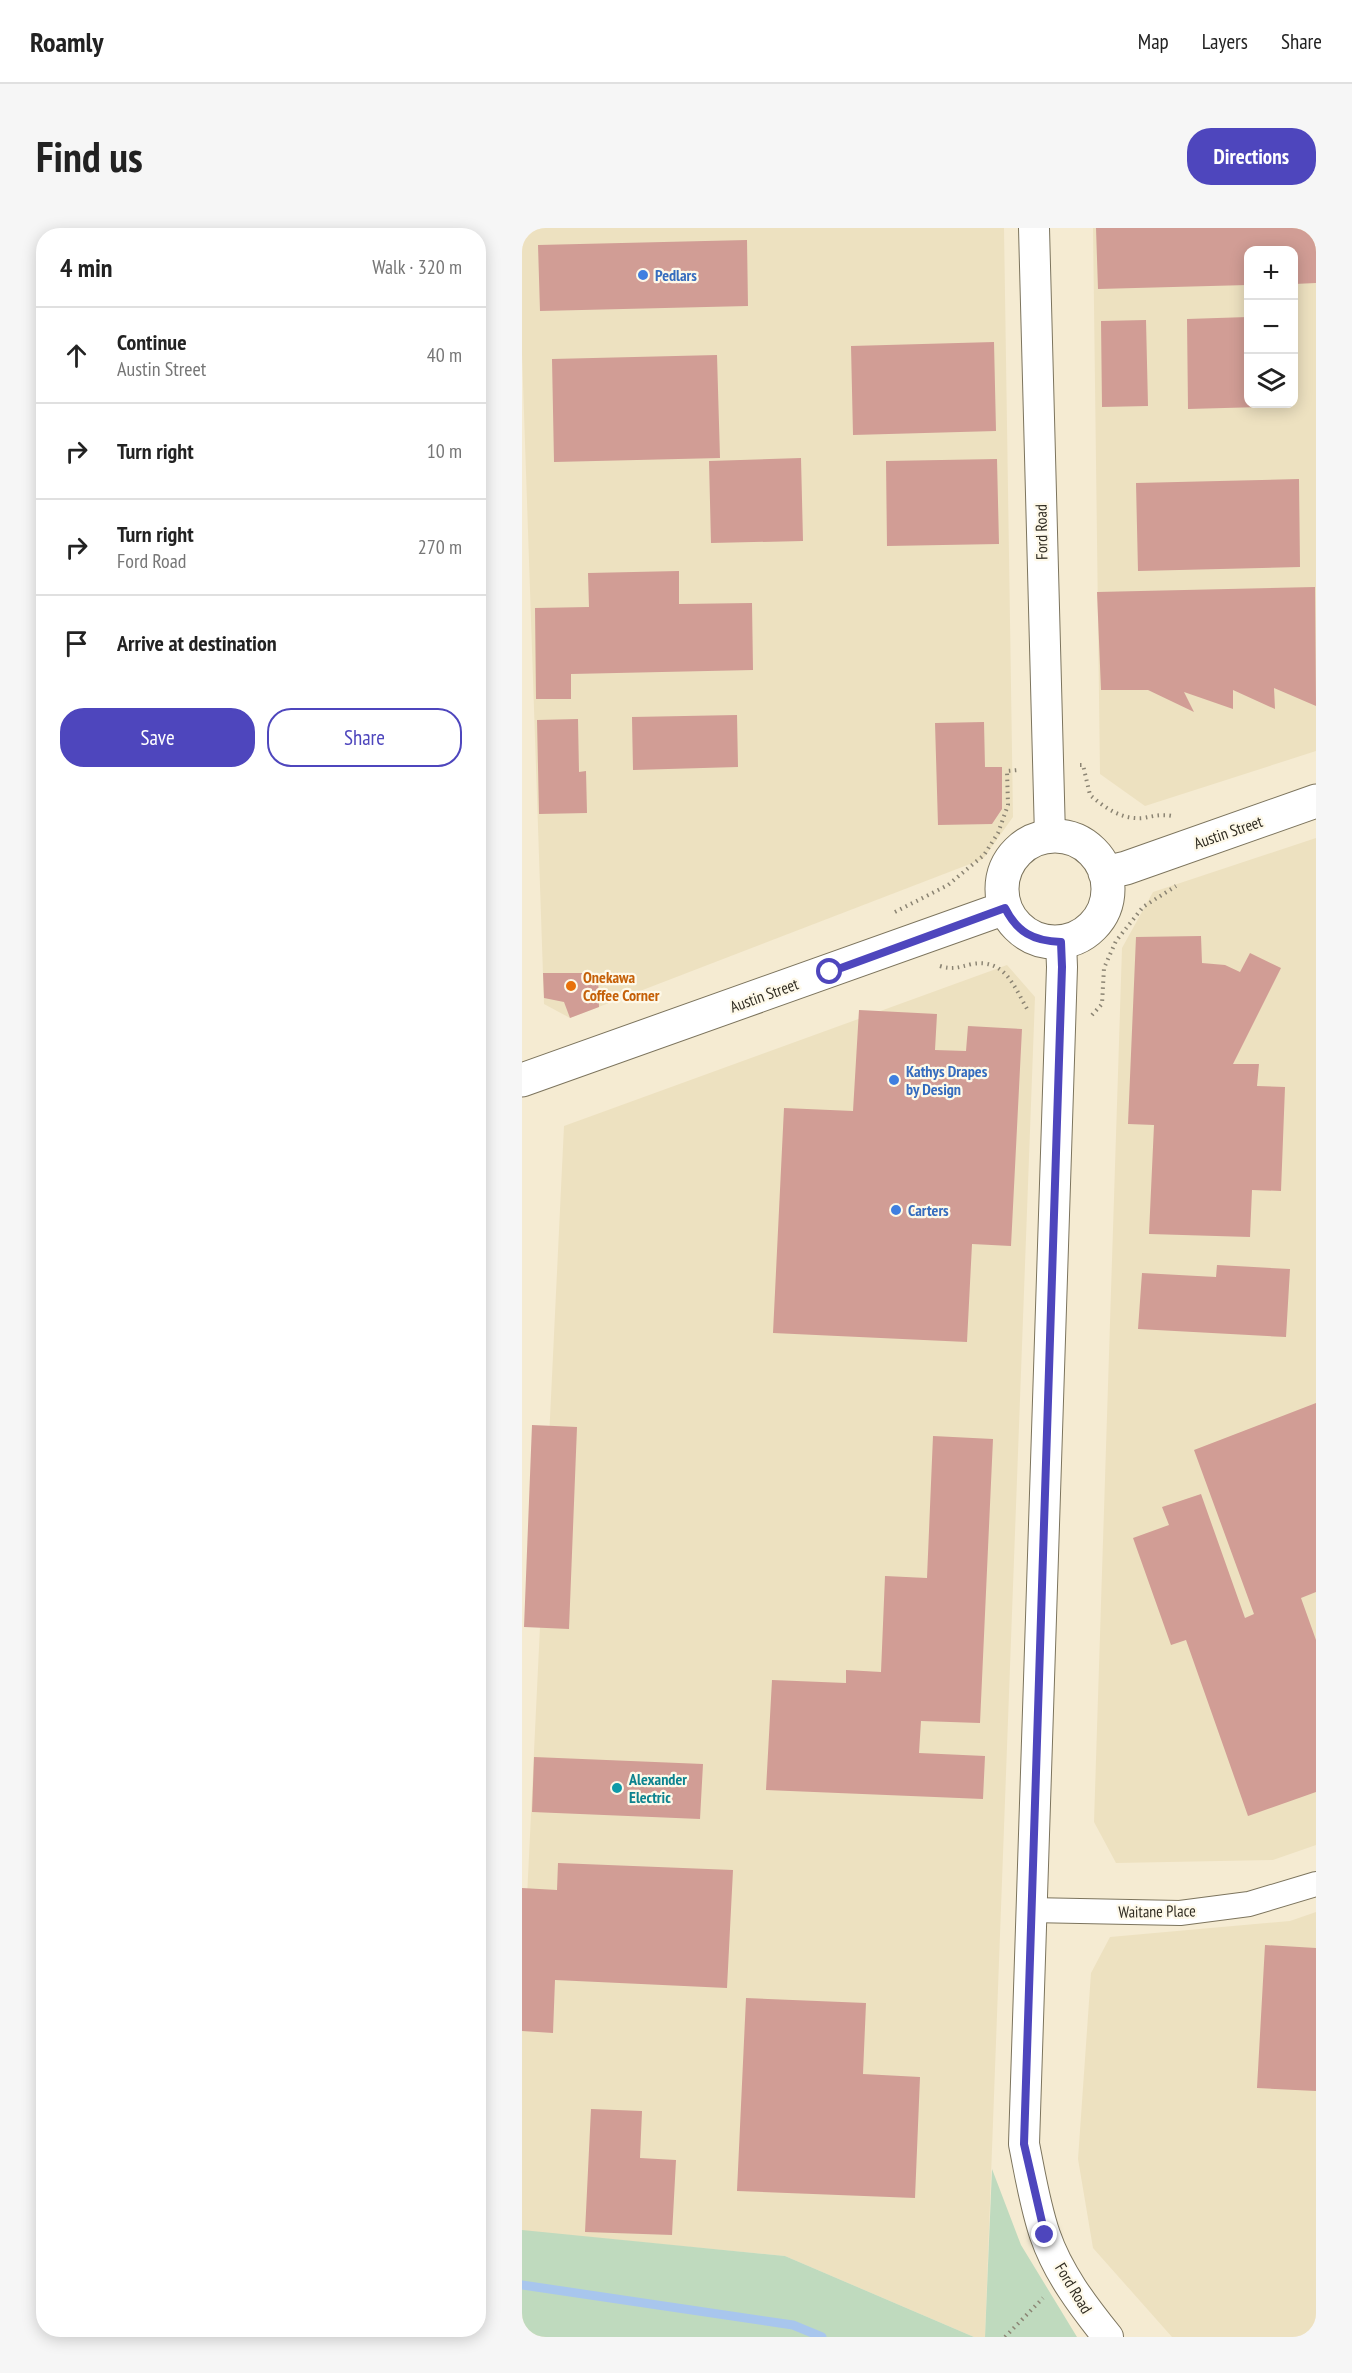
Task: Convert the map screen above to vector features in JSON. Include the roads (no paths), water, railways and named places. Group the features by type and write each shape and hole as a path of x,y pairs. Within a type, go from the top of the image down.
{"main road":[{"name":"Austin Street","path":"1105,873 1126,868 1316,801"},
{"path":"1050,836 1078,841 1100,860 1108,888 1106,904 1100,918 1089,930 1076,938 1061,942 1043,942 1027,935 1013,923 1005,908 1002,892 1003,876 1010,861 1020,849 1034,840 1050,836"},
{"name":"Austin Street","path":"522,1080 1005,908"}],"street":[{"name":"Ford Road","path":"1035,228 1050,836"},
{"name":"Ford Road","path":"1061,942 1024,2144 1045,2235 1065,2277 1088,2313 1108,2337"},
{"name":"Waitane Place","path":"1030,1910 1180,1913 1249,1904 1316,1884"}],"waterway":[{"path":"522,2285 793,2325 822,2337"}],"place":[{"name":"Pedlars","path":"643,275"},
{"name":"Onekawa Coffee Corner","path":"571,986"},
{"name":"Kathys Drapes by Design","path":"894,1080"},
{"name":"Carters","path":"896,1210"},
{"name":"Alexander Electric","path":"617,1788"}]}
